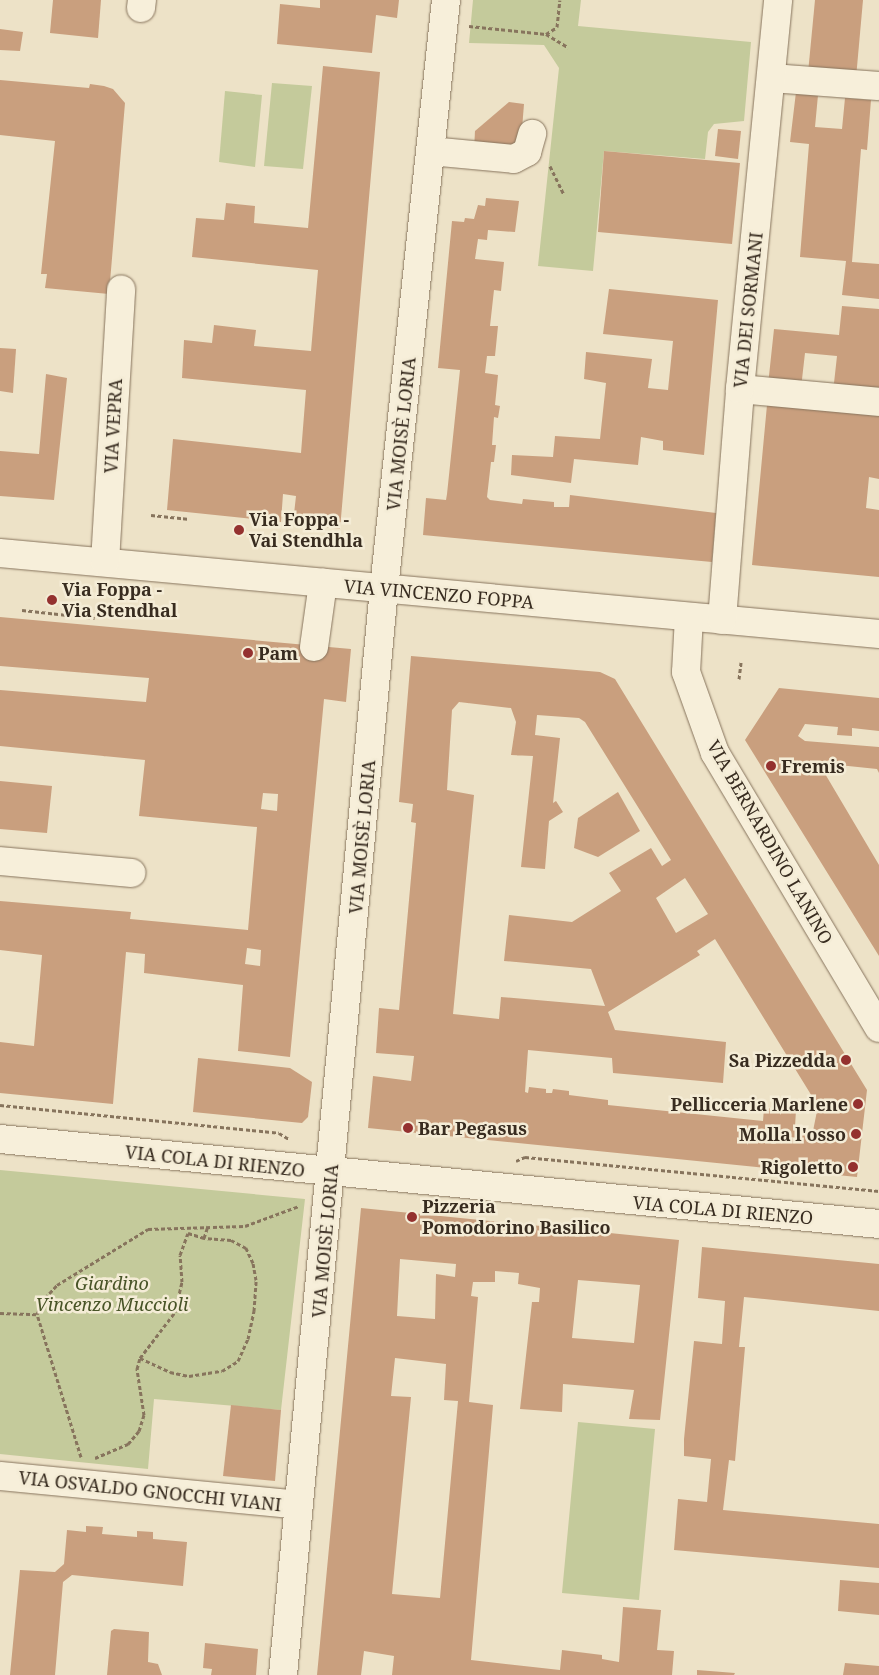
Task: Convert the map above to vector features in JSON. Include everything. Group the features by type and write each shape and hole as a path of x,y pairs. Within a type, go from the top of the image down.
{"street":[{"name":"VIA DEI SORMANI","path":"722,620 740,389 772,78 778,0"},
{"name":"VIA MOISÈ LORIA","path":"283,1675 332,1172 384,589 445,11"},
{"path":"772,78 879,86"},
{"path":"430,151 514,159 528,152 532,134"},
{"name":"VIA VEPRA","path":"105,562 121,290"},
{"path":"740,389 879,402"},
{"name":"VIA VINCENZO FOPPA","path":"0,553 879,634"},
{"path":"314,647 323,583"},
{"name":"VIA BERNARDINO LANINO","path":"689,617 686,672 715,753 879,1028"},
{"path":"0,861 131,873"},
{"name":"VIA COLA DI RIENZO","path":"0,1139 879,1224"},
{"name":"VIA OSVALDO GNOCCHI VIANI","path":"0,1476 85,1474 300,1505"}],"path":[{"path":"546,34 556,27 560,0"},
{"path":"445,11 546,34 568,47"},
{"path":"151,516 190,520"},
{"path":"22,610 95,618"},
{"path":"739,679 741,662"},
{"path":"0,1105 279,1133 292,1141"},
{"path":"140,1358 170,1372 189,1376 222,1371 238,1362 248,1339 256,1280 253,1263 246,1248 232,1240 204,1238 188,1233 180,1254 182,1282 175,1312 140,1358 138,1376 144,1415 139,1431 128,1444 85,1474 37,1314 45,1298 57,1285 148,1229 245,1226 304,1204 306,1211"},
{"path":"204,1238 208,1226"},
{"path":"0,1313 37,1314"}],"green space":[{"path":"473,0 581,0 578,26 751,42 744,121 714,124 708,132 705,159 604,151 593,271 538,266 559,68 544,45 469,43"},
{"path":"272,83 312,86 303,169 264,166"},
{"path":"225,91 262,95 255,167 219,162"},
{"name":"Giardino Vincenzo Muccioli","path":"0,1170 305,1199 281,1410 154,1399 148,1469 0,1454"},
{"path":"578,1422 655,1429 639,1600 562,1593"}],"building":[{"path":"53,0 101,0 98,38 50,33"},
{"path":"320,0 399,0 397,18 376,15 372,53 277,44 280,4 320,8"},
{"path":"815,0 863,0 856,78 808,73"},
{"path":"0,29 23,32 20,51 0,50"},
{"path":"323,66 380,72 340,529 293,523 296,496 283,494 281,522 167,510 173,439 301,453 306,390 182,378 184,340 212,343 214,325 256,330 254,346 311,351 318,270 192,257 196,218 224,220 226,203 255,206 254,223 308,228"},
{"path":"0,80 89,88 90,84 104,86 113,89 125,103 109,294 45,288 47,274 41,274 55,141 0,135"},
{"path":"796,92 818,95 815,127 842,129 845,98 871,100 867,150 861,149 852,262 879,264 879,299 842,295 846,261 800,257 809,144 790,142"},
{"path":"509,102 524,104 521,141 507,154 474,150 475,131"},
{"path":"718,129 741,131 738,159 715,156"},
{"path":"604,151 740,163 732,244 598,232"},
{"path":"486,198 519,201 515,232 488,230 487,240 478,239 475,259 504,262 501,291 494,290 490,326 498,326 495,356 487,356 485,373 498,375 495,405 500,406 498,418 494,417 492,445 496,445 494,462 491,462 487,497 490,500 522,504 523,499 554,502 554,507 569,507 570,495 716,513 712,562 423,535 426,498 446,500 460,370 438,368 452,221 464,222 465,218 474,219 478,205 485,206"},
{"path":"609,289 718,300 704,455 663,450 663,441 641,437 638,465 574,459 571,483 511,475 512,455 553,457 555,436 600,439 606,383 584,379 586,352 652,359 648,388 668,390 673,341 603,334"},
{"path":"842,306 879,309 879,395 833,392 837,356 805,353 801,388 768,385 774,329 839,335"},
{"path":"0,348 16,349 13,393 0,391"},
{"path":"46,374 67,378 54,500 0,496 0,451 39,454"},
{"path":"767,405 879,416 879,479 869,477 866,508 879,510 879,577 752,565"},
{"path":"0,617 351,649 346,702 324,699 290,1057 238,1051 243,985 144,973 145,954 126,952 113,1104 0,1093 0,1042 34,1046 42,955 0,950 0,901 131,912 130,919 248,930 257,827 139,816 145,760 0,746 0,690 146,702 149,678 0,666","holes":["263,793 278,794 277,811 261,809","247,948 261,950 260,966 245,964"]},
{"path":"411,656 600,672 615,679 867,1090 857,1177 368,1128 373,1076 411,1081 414,1056 376,1053 379,1008 399,1010 416,823 411,822 413,804 399,802","holes":["459,702 511,708 516,722 511,755 533,756 521,867 545,869 549,821 563,812 556,801 553,803 560,738 535,735 537,715 579,718 585,722 671,860 662,866 651,848 609,873 621,891 572,922 509,915 504,961 591,969 605,1006 501,997 499,1019 453,1014 474,795 447,790 452,710","685,878 708,914 676,933 656,898","715,939 818,1106 813,1131 795,1127 796,1110 764,1108 763,1121 608,1105 608,1100 569,1095 569,1091 553,1089 552,1093 546,1093 546,1089 529,1087 528,1093 525,1092 528,1050 612,1058 613,1073 723,1083 726,1042 615,1030 608,1012 700,955 697,951"]},
{"path":"779,688 879,698 879,731 852,728 852,736 837,735 838,727 805,724 798,736 805,741 879,747 879,773 877,769 829,764 821,767 879,865 879,956 745,740"},
{"path":"0,781 52,786 47,833 0,829"},
{"path":"618,792 640,831 598,857 574,848 578,818"},
{"path":"198,1058 290,1068 312,1082 308,1117 302,1123 193,1112"},
{"path":"361,1208 679,1240 660,1420 629,1419 634,1390 563,1384 562,1412 520,1409 532,1302 539,1302 540,1288 518,1284 519,1273 495,1271 495,1282 473,1282 471,1296 478,1297 469,1402 493,1405 471,1660 560,1670 562,1650 602,1655 602,1659 619,1662 623,1607 661,1610 657,1650 674,1651 672,1675 392,1675 394,1656 364,1651 361,1675 317,1675","holes":["400,1259 456,1264 455,1277 436,1274 435,1319 397,1316","578,1280 640,1285 634,1343 572,1338","395,1358 446,1364 444,1400 458,1401 440,1598 392,1594 411,1397 391,1396"]},
{"path":"702,1247 879,1264 879,1311 744,1297 739,1347 745,1347 735,1461 729,1460 723,1510 879,1524 879,1568 674,1550 678,1499 707,1502 711,1459 684,1456 694,1341 722,1344 725,1301 698,1298"},
{"path":"231,1405 281,1410 275,1481 223,1476"},
{"path":"86,1526 103,1527 102,1534 137,1537 137,1531 153,1532 153,1539 187,1542 183,1586 72,1575 63,1582 55,1675 10,1675 20,1570 55,1572 64,1564 67,1530 86,1532"},
{"path":"840,1580 879,1583 879,1615 838,1611"},
{"path":"114,1629 149,1632 148,1662 158,1664 162,1675 107,1675 111,1631"},
{"path":"205,1643 258,1649 256,1675 211,1675 212,1669 203,1668"},
{"path":"845,1663 879,1666 879,1675 843,1675"},
{"path":"697,1670 735,1673 734,1675 697,1675"}],"place":[{"name":"Via Foppa - Vai Stendhla","path":"239,530"},
{"name":"Via Foppa - Via Stendhal","path":"52,600"},
{"name":"Pam","path":"248,653"},
{"name":"Fremis","path":"771,766"},
{"name":"Sa Pizzedda","path":"846,1060"},
{"name":"Pellicceria Marlene","path":"858,1104"},
{"name":"Bar Pegasus","path":"408,1128"},
{"name":"Molla l'osso","path":"856,1134"},
{"name":"Rigoletto","path":"853,1167"},
{"name":"Pizzeria Pomodorino Basilico","path":"412,1217"}]}
